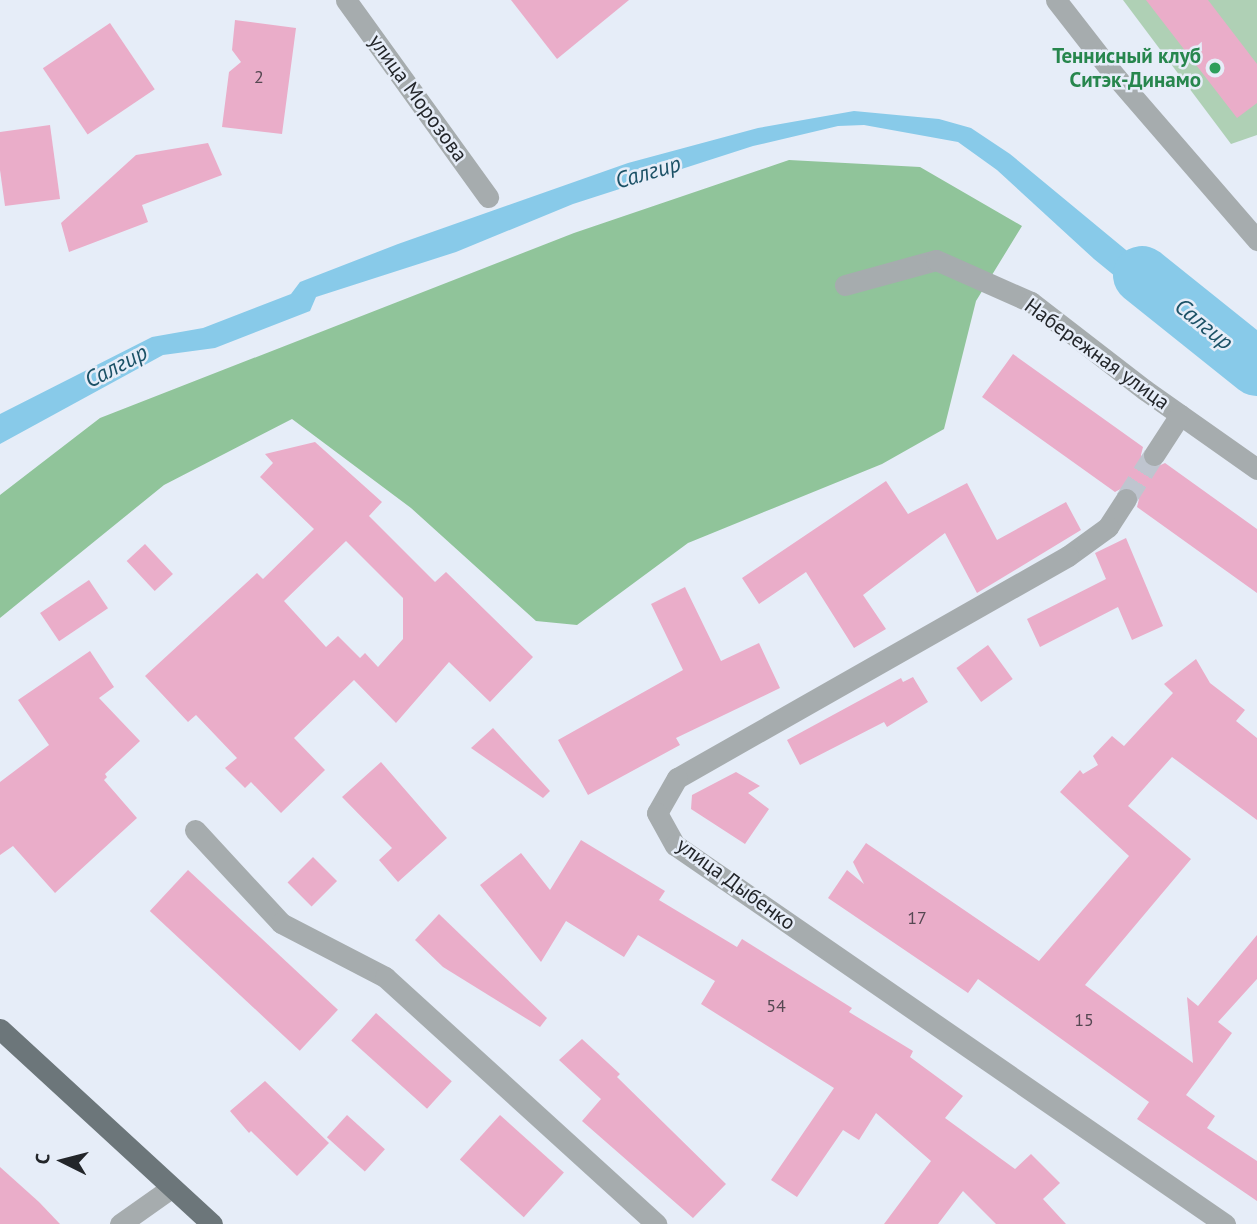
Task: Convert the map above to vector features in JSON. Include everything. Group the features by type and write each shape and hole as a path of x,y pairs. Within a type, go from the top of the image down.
{"main road":[{"path":"0,1029 212,1224"}],"street":[{"name":"улица Морозова","path":"346,0 488,197"},
{"path":"1056,0 1116,77 1257,240"},
{"name":"Набережная улица","path":"845,285 936,260 1031,302 1180,415 1257,469"},
{"path":"1154,455 1180,415"},
{"name":"улица Дыбенко","path":"1126,499 1108,527 1068,556 677,778 657,813 675,845 1225,1224"},
{"path":"195,830 281,923 385,977 656,1224"},
{"path":"120,1224 171,1188"}],"green space":[{"name":"Теннисный клуб Ситэк-Динамо","path":"1123,0 1257,0 1257,135 1231,144"},
{"path":"789,160 920,167 1022,226 976,301 944,429 882,464 688,543 577,625 536,621 411,508 292,419 164,485 0,618 0,495 100,418 574,233"}],"water":[{"path":"854,111 939,119 971,128 1010,154 1207,317 1192,339 1094,259 997,170 958,142 864,125 838,126 753,146 573,204 456,252 316,297 310,311 215,348 163,355 0,444 0,414 152,337 203,328 291,294 300,282 398,244 628,163 758,128"},
{"path":"1225,324 1257,350 1257,389 1208,350"}],"building":[{"path":"511,0 629,0 557,59"},
{"path":"1146,0 1208,0 1257,64 1257,103 1237,118"},
{"path":"235,20 296,28 282,134 222,127 229,72 241,62 232,50"},
{"path":"110,23 155,89 88,135 43,68"},
{"path":"50,125 60,199 5,206 0,170 0,132"},
{"path":"208,143 222,175 142,205 148,222 69,252 61,223 136,155"},
{"path":"1013,354 1143,447 1141,455 1146,466 1154,468 1165,463 1257,529 1257,593 1137,507 1139,499 1134,488 1126,486 1115,492 982,397"},
{"path":"315,442 382,502 369,516 435,582 446,572 533,657 490,702 449,662 396,723 354,680 294,738 325,770 281,813 251,782 245,788 225,768 237,758 196,715 188,722 145,676 257,573 263,579 314,529 260,477 273,463 265,454","holes":["346,541 403,598 403,639 378,667 365,653 360,658 338,636 326,647 284,601"]},
{"path":"886,481 908,514 967,483 997,540 1066,502 1081,530 977,593 945,533 863,595 886,629 854,648 806,572 759,604 742,578"},
{"path":"1126,538 1163,626 1132,640 1118,607 1040,647 1027,619 1106,579 1095,553"},
{"path":"145,544 173,574 155,591 127,561"},
{"path":"89,580 108,608 59,641 40,613"},
{"path":"685,587 721,661 759,643 780,688 676,738 680,745 588,795 558,740 683,670 651,604"},
{"path":"988,645 1013,679 981,702 956,668"},
{"path":"90,651 114,687 99,698 140,741 105,774 107,777 104,780 137,818 55,893 13,846 0,855 0,782 49,745 18,700"},
{"path":"1196,659 1210,683 1245,710 1236,721 1257,738 1257,820 1172,757 1128,806 1191,859 1085,985 1193,1063 1187,997 1198,1006 1257,935 1257,979 1218,1022 1232,1033 1186,1095 1215,1116 1207,1128 1257,1161 1257,1201 1137,1119 1149,1102 978,979 968,993 828,898 847,870 864,884 853,862 866,843 1039,961 1129,856 1060,792 1080,770 1083,774 1098,765 1093,756 1112,736 1124,746 1173,693 1164,684"},
{"path":"913,677 928,702 887,727 884,722 800,765 787,740 901,678 903,682"},
{"path":"493,728 550,791 543,798 471,748"},
{"path":"381,762 447,838 398,882 379,860 392,848 342,797"},
{"path":"736,772 760,786 748,793 769,809 745,844 691,809 692,795"},
{"path":"581,840 665,891 659,900 737,947 742,939 852,1008 849,1012 913,1051 910,1057 963,1096 945,1118 1015,1169 1031,1154 1060,1183 1043,1199 1066,1224 996,1224 963,1191 938,1224 884,1224 931,1161 876,1113 859,1140 843,1130 797,1197 771,1180 834,1088 701,1004 715,981 638,935 624,957 566,921 541,962 480,885 521,853 550,890"},
{"path":"313,857 337,881 312,906 288,882"},
{"path":"188,870 338,1010 300,1051 150,911"},
{"path":"439,914 547,1018 540,1027 443,967 415,940"},
{"path":"376,1013 452,1081 427,1109 351,1040"},
{"path":"582,1039 620,1074 617,1077 726,1184 693,1218 582,1121 601,1099 559,1060"},
{"path":"265,1081 329,1143 297,1176 251,1131 249,1133 230,1111"},
{"path":"347,1115 385,1149 365,1171 327,1137"},
{"path":"500,1115 564,1173 524,1217 460,1160"},
{"path":"0,1167 39,1202 60,1224 0,1224"}],"waterway":[{"name":"Салгир","path":"1142,275 1257,367"}],"tunnel":[{"path":"1126,499 1154,455"}],"place":[{"name":"Теннисный клуб Ситэк-Динамо","path":"1215,68"}]}
